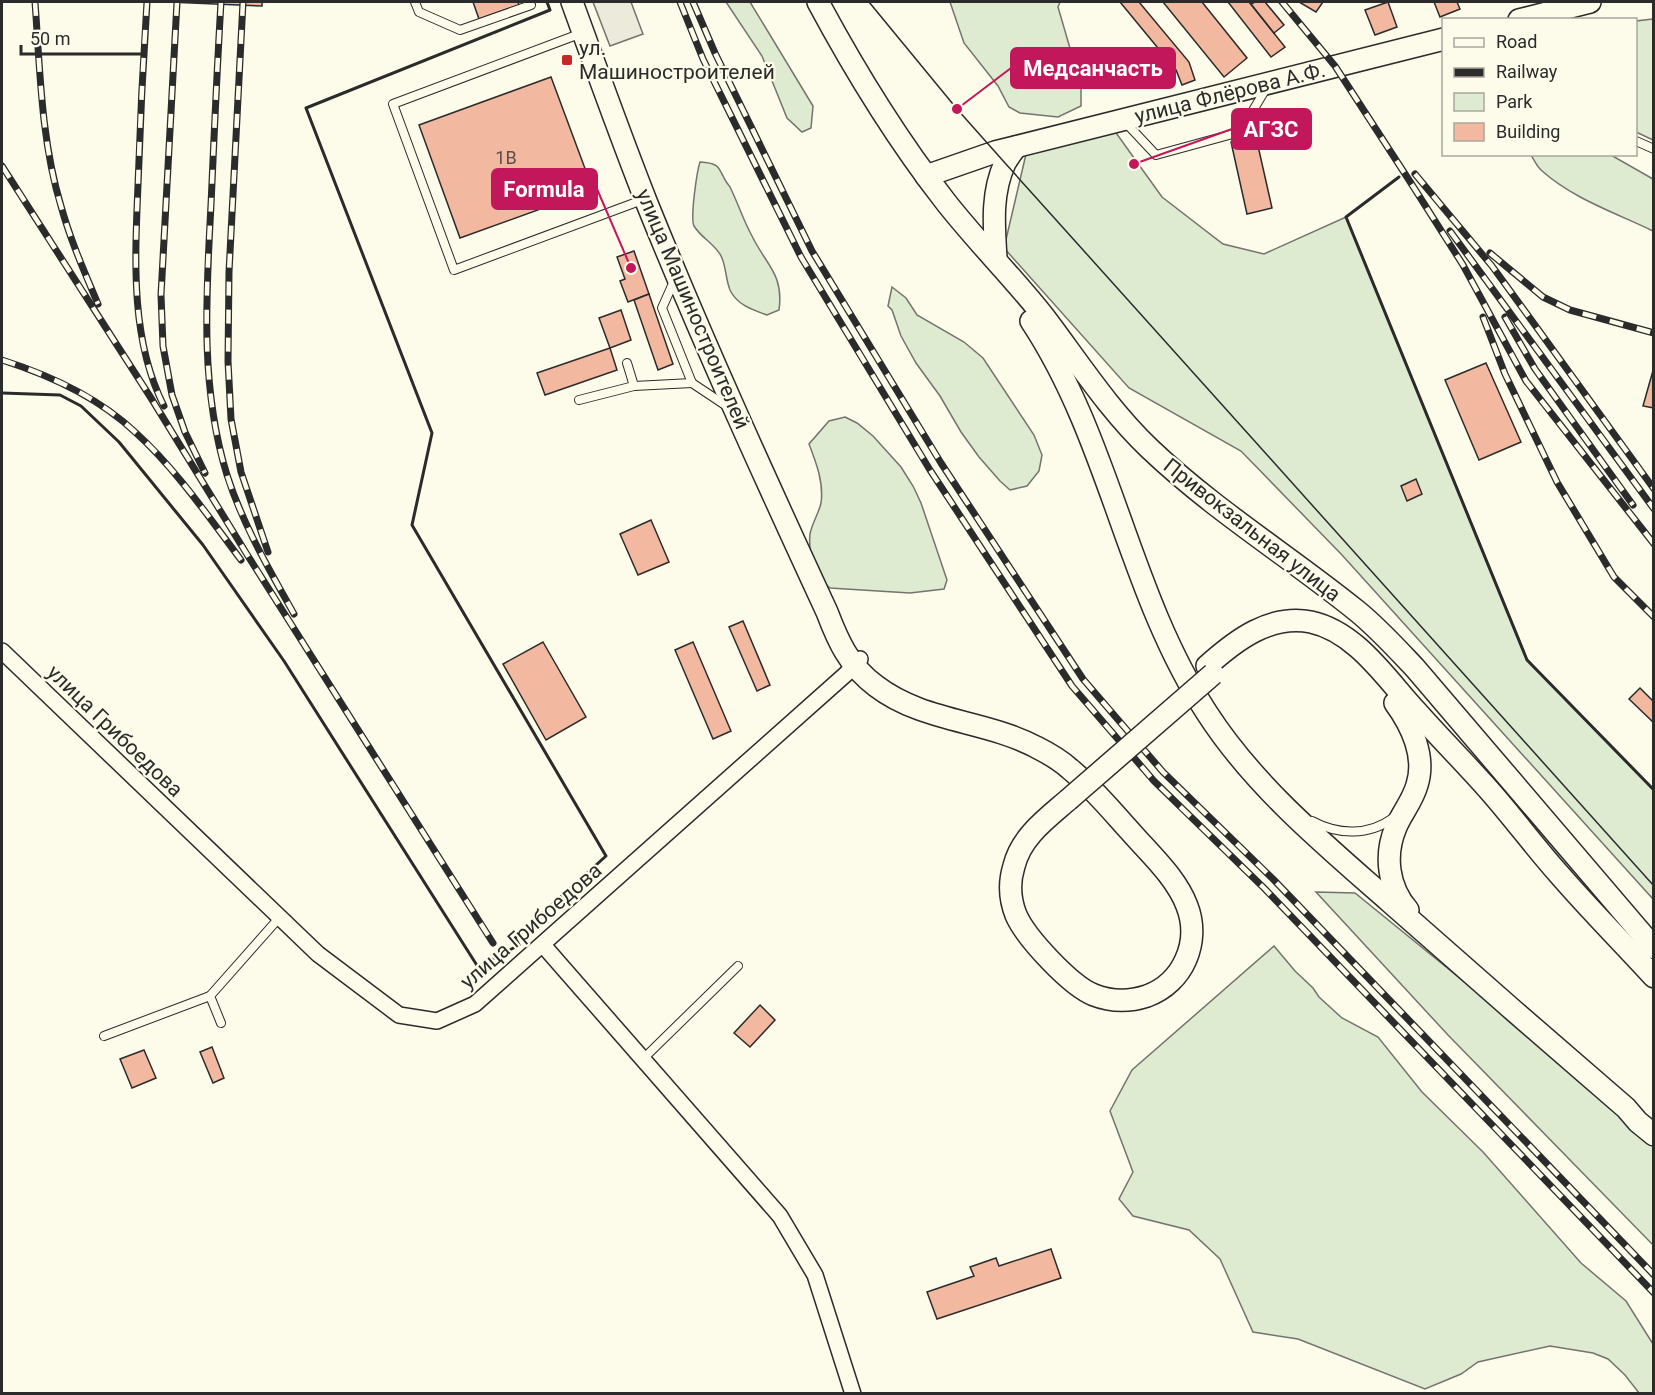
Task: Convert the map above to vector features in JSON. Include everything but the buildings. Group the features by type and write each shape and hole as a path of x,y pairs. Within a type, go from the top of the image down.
{"main road":[{"name":"улица Машиностроителей","path":"572,2 645,198 735,412 827,612 858,662 899,690 919,699 1014,727 1039,737 1065,752 1105,788 1172,864 1197,903 1202,928 1201,938 1195,964 1187,977 1168,997 1155,1004 1124,1011 1110,1010 1081,1000 1067,991 1039,963 1013,930 1007,917 1001,884 1005,862 1009,850 1023,829 1064,797 1210,670"},
{"name":"Привокзальная улица","path":"818,2 881,112 926,176 962,222 996,258 1094,386 1148,448 1215,506 1298,565 1359,612 1386,637 1415,668 1653,948"},
{"path":"1527,18 1590,2"},
{"name":"улица Флёрова А.Ф.","path":"926,176 995,152 1442,39"},
{"path":"996,258 993,213 1005,163 1016,147"},
{"path":"962,222 1033,324 1056,363 1083,422 1124,525 1149,599 1176,657 1207,713 1265,785 1330,849 1626,1108 1653,1128"},
{"path":"1210,670 1226,649 1256,630 1280,622 1312,622 1342,636 1372,661 1489,790 1557,873 1653,977"},
{"path":"1210,670 1253,643 1282,632 1310,632 1337,644 1365,668 1406,718 1417,745 1420,764 1417,785 1396,828 1390,848 1389,869 1395,890 1405,907 1435,942"},
{"path":"1626,1108 1653,1135"}],"street":[{"name":"улица Грибоедова","path":"2,651 318,954 399,1015 437,1021 475,1004 858,662"},
{"path":"543,945 780,1216 815,1275 853,1394"}],"lane":[{"path":"415,2 419,12 460,30 531,5"},
{"path":"584,33 393,104 454,270 645,198"},
{"path":"1123,119 1156,155 1240,132 1269,83"},
{"path":"1637,142 1653,149"},
{"path":"677,275 662,308 692,383 735,412"},
{"path":"627,363 634,386"},
{"path":"579,400 634,386 692,383"},
{"path":"1289,810 1319,825 1342,832 1357,832 1370,831 1386,824 1406,808"},
{"path":"104,1036 210,996 279,918"},
{"path":"644,1058 738,966"},
{"path":"210,996 221,1023"}],"green space":[{"path":"726,2 750,2 813,106 811,128 802,132 787,118 762,56"},
{"path":"950,2 1060,2 1058,7 1081,86 1081,106 1058,117 1020,113 1009,107 998,86 964,43"},
{"path":"1654,19 1653,140 1637,132 1637,21"},
{"path":"1114,130 1162,197 1223,244 1264,254 1346,217 1527,659 1653,790 1653,899 1342,555 1241,451 1129,388 1004,248 1027,150"},
{"path":"1532,156 1613,156 1653,179 1653,231 1595,205 1553,180 1537,165"},
{"path":"700,162 717,166 730,187 757,246 773,270 779,287 779,310 767,315 737,300 730,290 720,253 694,226 693,205"},
{"path":"892,287 906,298 917,315 964,342 983,358 1034,435 1042,455 1039,471 1027,486 1010,490 979,457 961,432 901,336 892,310 888,306"},
{"path":"845,417 873,436 901,467 913,486 947,580 944,589 910,593 830,588 820,578 811,557 810,534 821,503 821,488 817,465 809,444 829,421"},
{"path":"1316,892 1355,893 1653,1135 1653,1245 1448,1035"},
{"path":"1274,946 1319,997 1342,1018 1378,1037 1422,1092 1483,1152 1581,1263 1626,1301 1653,1344 1653,1393 1639,1393 1608,1359 1593,1353 1550,1346 1478,1362 1461,1374 1425,1389 1298,1339 1253,1332 1220,1259 1189,1230 1133,1216 1119,1199 1133,1172 1110,1111 1132,1070"}],"shaded area":[{"path":"593,2 631,2 643,34 610,46"}],"tram line":[{"path":"869,2 957,109 1654,886"}],"railway":[{"path":"35,2 42,104 54,181 69,231 98,304"},
{"path":"147,2 137,213 137,298 145,353 164,406"},
{"path":"177,2 161,295 163,346 172,395 185,432 205,473"},
{"path":"221,2 207,307 212,409 218,442 233,493 257,546 294,614"},
{"path":"243,2 229,272 228,361 231,419 241,472 268,552"},
{"path":"680,2 703,59 801,257 930,470 1072,686 1154,781 1264,888 1654,1293"},
{"path":"693,2 715,53 812,251 941,463 1083,679 1163,772 1273,879 1654,1275"},
{"path":"1282,2 1335,66 1409,180 1463,265 1526,381 1654,544"},
{"path":"2,166 151,398 248,556 493,943"},
{"path":"1415,174 1492,266 1654,489"},
{"path":"1450,231 1654,509"},
{"path":"1490,253 1543,297 1570,310 1654,333"},
{"path":"1483,317 1505,374 1557,482 1614,577 1654,617"},
{"path":"1505,317 1535,369 1633,505"},
{"path":"2,360 72,388 121,419 178,477 241,560"}],"wall":[{"path":"2,393 60,395 81,406 119,442 203,545 284,661 478,967 519,945 515,938 606,856 412,525 432,433 306,108 550,10 547,2"},
{"path":"1399,177 1346,217 1527,660 1654,790"}],"place":[{"name":"ул. Машиностроителей","path":"567,60"},
{"name":"Медсанчасть","path":"957,109"},
{"name":"АГЗС","path":"1134,164"},
{"name":"Formula","path":"631,268"}]}
